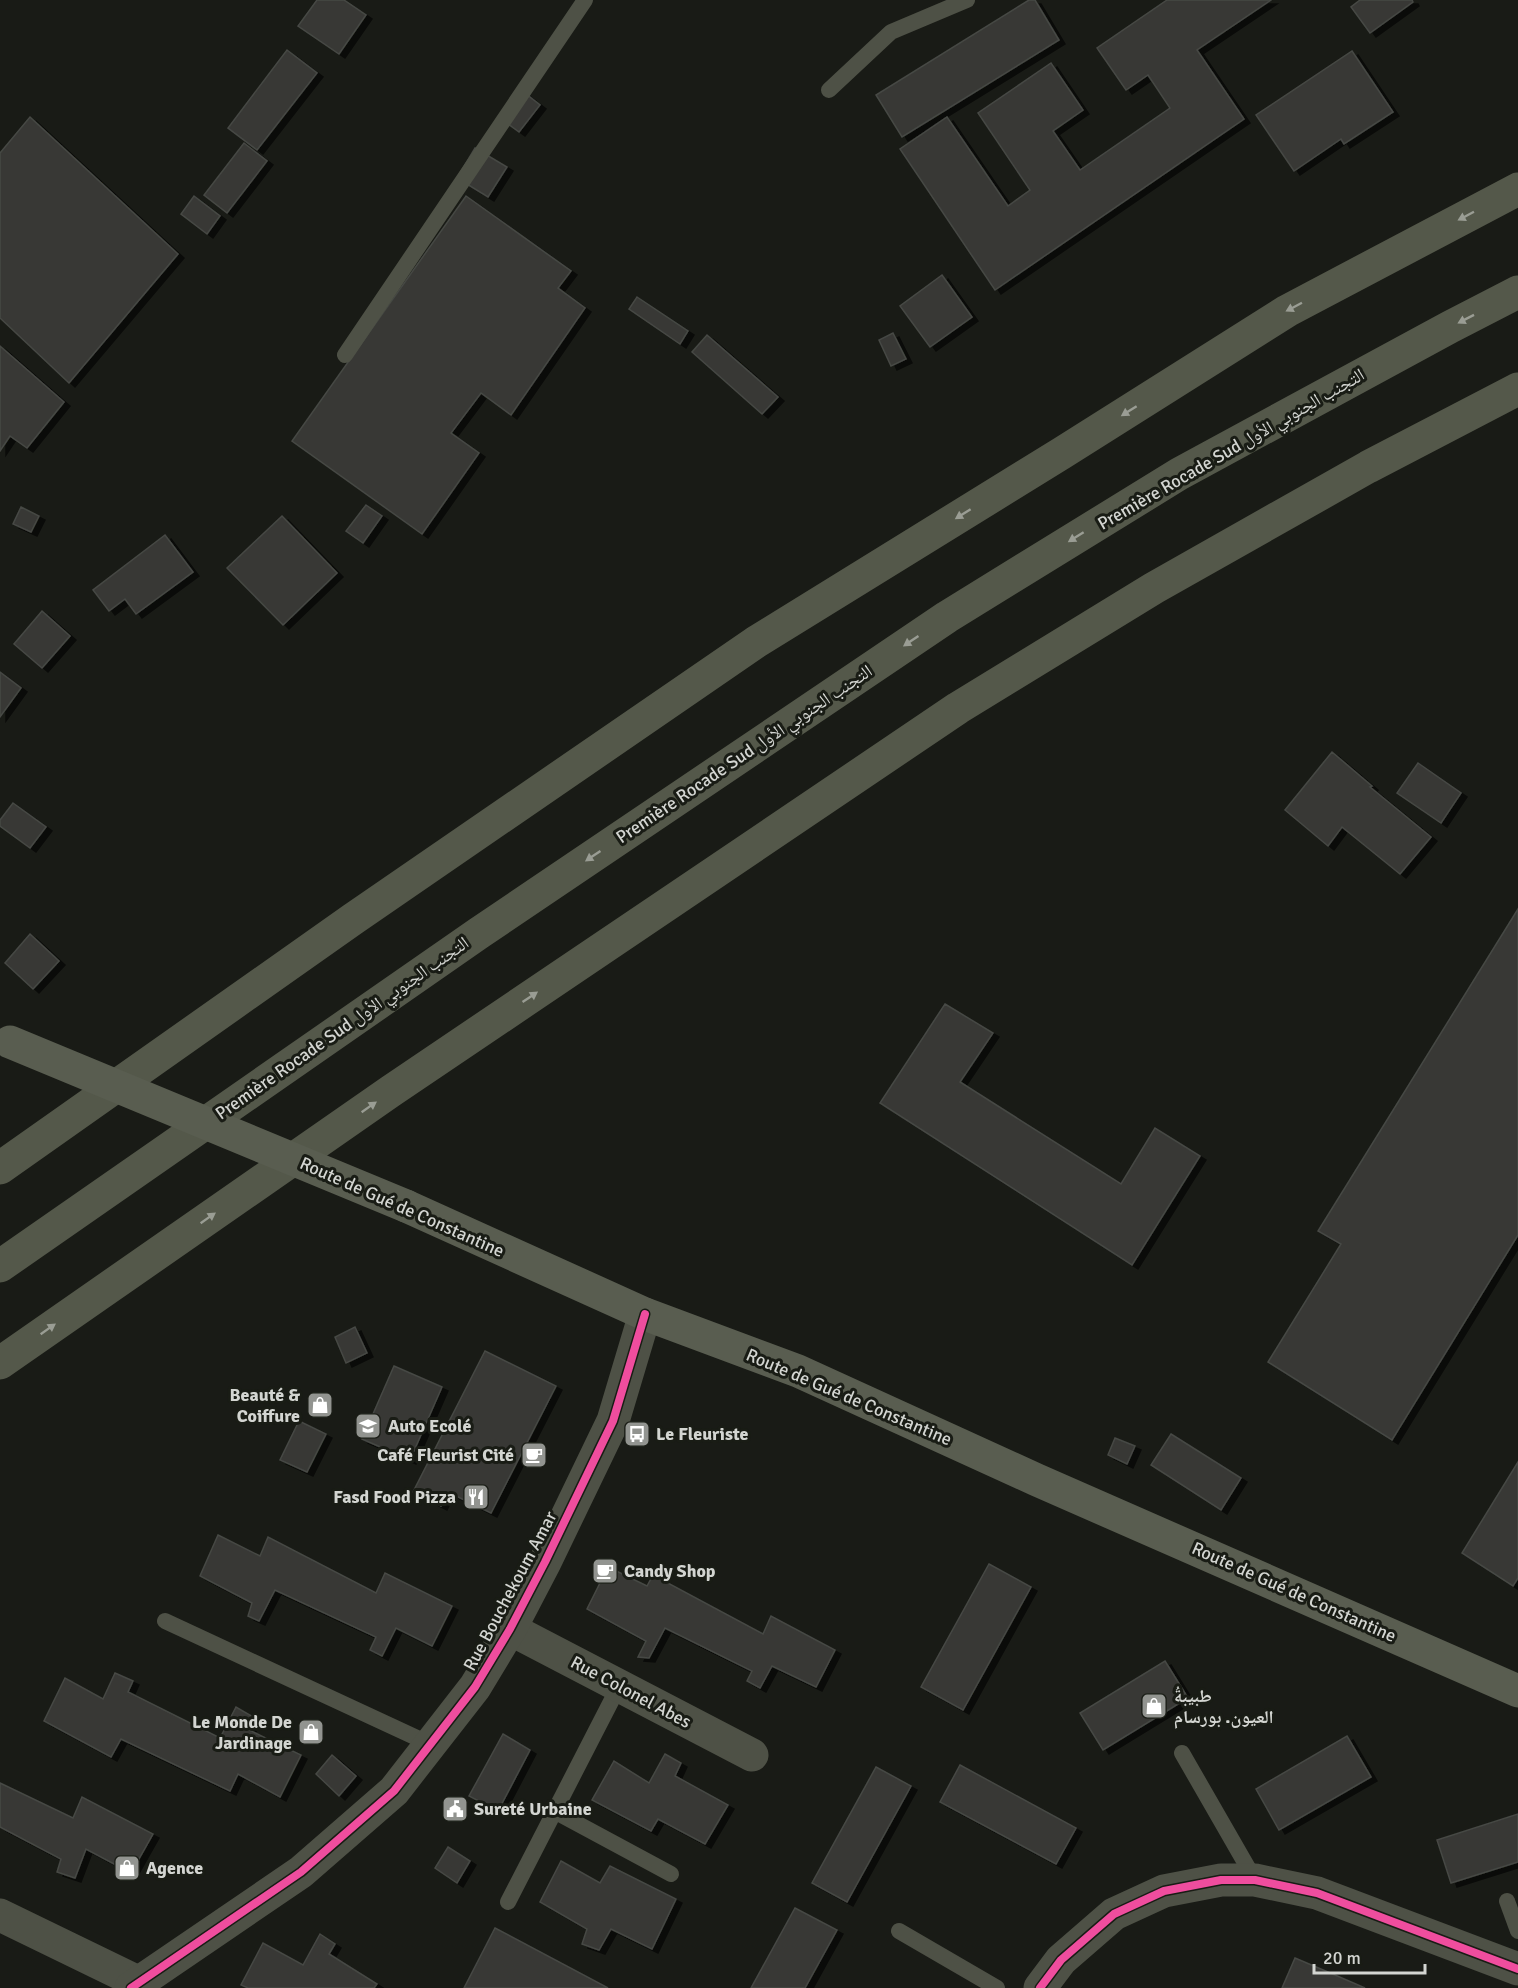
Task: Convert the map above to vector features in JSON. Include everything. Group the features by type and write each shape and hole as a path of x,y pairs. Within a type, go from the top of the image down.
{"highway":[{"path":"0,1168 353,919 756,642 1062,453 1287,310 1518,189"},
{"name":"Première Rocade Sud التجنب الجنوبي الأول","path":"0,1266 489,926 947,617 1179,474 1518,292"},
{"path":"0,1363 391,1091 958,708 1164,582 1368,467 1518,389"}],"main road":[{"name":"Route de Gué de Constantine","path":"5,1040 406,1206 645,1314 798,1371 1037,1480 1518,1691"}],"street":[{"name":"Rue Bouchekoum Amar","path":"135,1985 301,1872 394,1791 475,1687 510,1629 545,1562 613,1421 645,1314"},
{"name":"Rue Colonel Abes","path":"510,1629 752,1755"},
{"path":"1040,1988 1061,1960 1114,1914 1164,1891 1221,1880 1255,1880 1317,1893 1518,1969"},
{"path":"0,1915 135,1985"}],"lane":[{"path":"345,355 585,0"},
{"path":"829,90 891,32 967,0"},
{"path":"165,1621 430,1744"},
{"path":"508,1902 619,1686"},
{"path":"1182,1753 1255,1880"},
{"path":"555,1811 671,1874"},
{"path":"1507,1901 1518,1932"},
{"path":"899,1931 997,1988"}],"building":[{"path":"317,0 344,0 366,15 339,54 298,26"},
{"path":"1029,0 1035,0 1059,40 902,137 876,95"},
{"path":"1167,0 1271,0 1197,50 1244,119 995,290 900,149 947,117 1008,206 1030,190 978,113 1051,63 1083,110 1053,131 1080,170 1170,108 1148,75 1126,90 1097,48"},
{"path":"1360,0 1412,0 1413,2 1370,33 1351,7"},
{"path":"287,50 317,73 257,150 228,128"},
{"path":"1352,51 1393,112 1344,144 1341,139 1294,171 1256,115"},
{"path":"521,90 540,105 519,132 500,118"},
{"path":"30,117 178,254 69,383 0,318 0,153"},
{"path":"244,143 267,161 227,213 204,195"},
{"path":"475,148 507,167 488,197 457,178"},
{"path":"194,196 220,216 207,234 181,214"},
{"path":"466,196 571,271 558,288 585,308 511,415 481,393 451,433 479,453 422,534 292,441"},
{"path":"942,275 972,317 930,347 900,306"},
{"path":"637,297 688,331 680,344 629,309"},
{"path":"893,333 906,359 891,366 879,340"},
{"path":"707,335 778,397 762,414 692,352"},
{"path":"0,346 64,402 27,448 10,436 0,451"},
{"path":"366,505 382,516 363,543 346,531"},
{"path":"21,507 39,516 31,532 13,524"},
{"path":"282,516 337,573 283,625 227,568"},
{"path":"165,535 193,572 136,614 125,599 109,611 93,590"},
{"path":"42,611 70,636 42,668 14,644"},
{"path":"0,672 21,688 0,717"},
{"path":"1332,752 1372,786 1370,787 1431,837 1400,874 1342,827 1328,846 1285,810"},
{"path":"1418,763 1461,793 1441,823 1397,793"},
{"path":"13,803 46,827 30,848 0,826 0,820"},
{"path":"1518,909 1518,1235 1392,1440 1268,1362 1341,1244 1318,1231"},
{"path":"30,934 59,961 33,989 5,963"},
{"path":"945,1004 993,1033 960,1082 1121,1184 1155,1128 1200,1156 1132,1265 880,1103"},
{"path":"355,1327 367,1353 346,1363 335,1337"},
{"path":"485,1351 556,1386 491,1513 448,1492 441,1506 413,1492"},
{"path":"394,1366 442,1387 410,1460 362,1439"},
{"path":"299,1421 326,1434 307,1472 280,1460"},
{"path":"1171,1434 1241,1478 1221,1510 1151,1465"},
{"path":"1115,1438 1135,1446 1127,1464 1108,1455"},
{"path":"1518,1462 1518,1578 1513,1586 1462,1553"},
{"path":"218,1535 260,1556 268,1537 376,1593 385,1573 452,1606 432,1646 396,1628 382,1656 370,1650 376,1637 275,1590 259,1621 248,1616 252,1603 200,1576"},
{"path":"989,1564 1031,1587 963,1710 921,1687"},
{"path":"608,1567 647,1586 653,1575 763,1634 771,1616 835,1650 816,1687 772,1666 760,1688 747,1681 752,1671 665,1628 649,1658 638,1657 646,1641 587,1609"},
{"path":"1165,1661 1188,1698 1103,1750 1080,1713"},
{"path":"115,1673 133,1681 128,1692 220,1738 236,1707 255,1718 249,1730 301,1755 280,1797 238,1774 230,1791 121,1739 111,1757 44,1721 65,1678 103,1699"},
{"path":"503,1734 530,1750 498,1811 469,1796"},
{"path":"1347,1736 1371,1777 1279,1830 1256,1789"},
{"path":"665,1754 681,1763 675,1776 728,1805 705,1844 658,1819 651,1831 592,1800 614,1761 649,1783"},
{"path":"332,1755 356,1776 339,1796 316,1774"},
{"path":"960,1765 1076,1828 1056,1864 940,1802"},
{"path":"876,1767 911,1786 847,1902 812,1883"},
{"path":"0,1783 73,1818 82,1797 153,1834 131,1873 86,1849 75,1878 57,1872 61,1859 0,1827"},
{"path":"1518,1814 1518,1862 1451,1883 1437,1840"},
{"path":"448,1847 470,1861 457,1883 435,1868"},
{"path":"561,1861 600,1883 610,1866 676,1899 652,1949 611,1929 599,1950 582,1944 587,1929 540,1902"},
{"path":"795,1908 837,1930 805,1988 751,1988"},
{"path":"495,1928 608,1988 464,1988"},
{"path":"320,1934 335,1944 329,1954 377,1984 374,1988 248,1988 241,1985 263,1943 303,1965"},
{"path":"1295,1958 1335,1975 1365,1988 1282,1988"}],"cycle path":[{"path":"131,1988 301,1872 394,1791 475,1687 510,1629 545,1562 613,1421 645,1314"},
{"path":"1040,1988 1061,1960 1114,1914 1164,1891 1221,1880 1255,1880 1317,1893 1518,1969"}],"place":[{"name":"Beauté & Coiffure","path":"320,1405"},
{"name":"Auto Ecolé","path":"368,1426"},
{"name":"Le Fleuriste","path":"637,1434"},
{"name":"Café Fleurist Cité","path":"534,1455"},
{"name":"Fasd Food Pizza","path":"476,1497"},
{"name":"Candy Shop","path":"605,1571"},
{"name":"طبيبةُ العيون. بورسام","path":"1154,1706"},
{"name":"Le Monde De Jardinage","path":"311,1732"},
{"name":"Sureté Urbaine","path":"455,1809"},
{"name":"Agence","path":"127,1868"}]}
